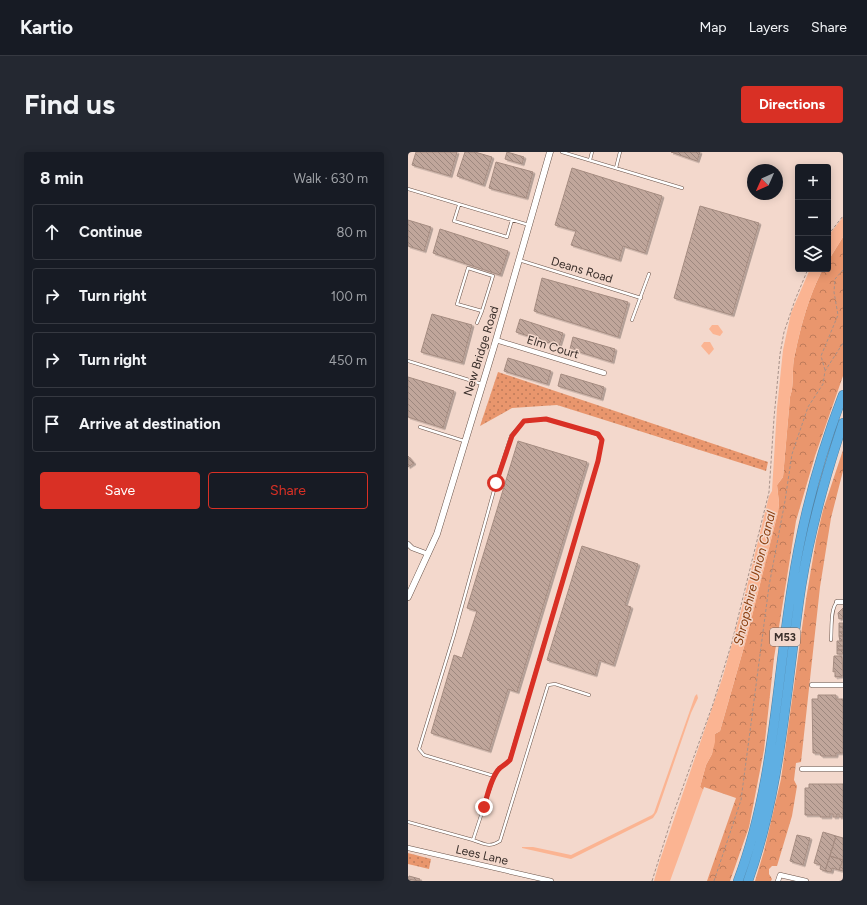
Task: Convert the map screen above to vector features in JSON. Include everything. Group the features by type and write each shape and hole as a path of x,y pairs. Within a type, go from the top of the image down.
{"highway":[{"name":"M53","path":"738,881 753,834 769,763 775,727 791,589 801,533 822,454 843,395"},
{"name":"M53","path":"748,881 769,808 777,766 788,698 802,585 814,520 843,423"}],"street":[{"name":"New Bridge Road","path":"408,596 437,534 496,340 550,152"},
{"name":"Elm Court","path":"496,340 604,373"},
{"path":"408,544 412,548 428,554"},
{"path":"836,602 843,602"},
{"path":"812,685 843,685"},
{"path":"802,769 843,769"},
{"name":"Lees Lane","path":"408,848 551,881"},
{"path":"778,881 780,875 806,881"}],"lane":[{"path":"562,152 682,188"},
{"path":"590,160 592,152"},
{"path":"616,168 620,152"},
{"path":"408,189 529,225"},
{"path":"459,205 454,221 507,237 512,220"},
{"name":"Deans Road","path":"518,260 641,298"},
{"path":"477,323 482,311 493,276 468,268 457,304 482,311"},
{"path":"632,320 649,274"},
{"path":"408,361 482,384"},
{"path":"473,840 494,776 500,768 510,760 598,461 602,440 598,434 546,419 524,421 512,436 496,483 454,635 419,750 424,755 494,776"},
{"path":"420,427 465,441"},
{"path":"831,640 832,619 834,605 836,602"},
{"path":"408,822 489,845 500,841 548,685 556,684 589,695"}],"path":[{"path":"831,231 843,216"},
{"path":"825,372 821,356 838,315 834,292 835,279 843,270"},
{"path":"652,881 672,817 713,704 732,642 769,492 774,418 780,354 784,332 807,272"},
{"path":"714,881 741,800 769,586 792,454 808,407 823,384 825,372 843,342"}],"green space":[{"path":"843,237 843,376 815,456 796,521 774,658 764,750 749,827 730,881 707,881 736,798 704,787 703,790 700,787 706,765 712,754 715,734 720,731 746,640 778,512 779,503 777,485 783,477 793,365 800,332 806,310 822,272 831,272 831,256"},
{"path":"498,372 768,462 766,471 557,405 512,408 480,426"},
{"path":"843,450 843,471 831,518 820,587 801,762 796,763 794,780 797,786 792,816 777,866 772,866 769,869 769,874 772,879 771,881 755,881 764,851 781,779 806,599 816,540 823,510"},
{"path":"408,853 431,859 429,869 408,864"}],"water":[{"path":"843,217 843,237 831,256 831,236 831,232"},
{"name":"Shropshire Union Canal","path":"809,272 822,272 806,310 794,359 783,477 777,485 779,503 778,512 746,640 720,731 715,734 712,754 706,765 700,787 703,790 670,881 654,881 723,676 741,611 769,496 772,491 777,408 783,350 791,313"},
{"path":"712,325 718,325 723,332 720,336 713,334 709,329"},
{"path":"704,342 710,342 714,349 709,355 701,346"},
{"path":"697,694 698,698 691,713 657,812 653,818 571,859 522,848 533,847 571,855 652,815"}],"building":[{"path":"416,152 457,152 450,176 412,165"},
{"path":"465,152 475,152 492,157 483,185 457,176"},
{"path":"507,152 524,157 522,164 505,159"},
{"path":"671,152 700,152 697,161"},
{"path":"496,162 533,172 526,198 489,188"},
{"path":"572,168 662,196 645,253 623,246 619,260 571,245 576,231 555,225"},
{"path":"700,206 759,223 732,315 674,298"},
{"path":"408,220 431,227 424,251 408,246"},
{"path":"440,229 508,251 500,275 433,253"},
{"path":"542,278 628,302 618,337 534,311"},
{"path":"432,314 472,325 462,363 421,352"},
{"path":"520,319 563,333 559,346 516,332"},
{"path":"573,337 615,349 612,362 570,349"},
{"path":"508,358 551,371 547,384 504,371"},
{"path":"561,374 604,387 601,399 558,386"},
{"path":"408,377 454,391 443,428 408,417"},
{"path":"518,441 587,462 517,692 508,689 489,751 431,733 454,655 462,658 477,611 467,608"},
{"path":"408,456 414,463 408,467"},
{"path":"582,546 638,564 625,605 631,607 613,665 599,660 595,675 547,660"},
{"path":"843,608 843,618 839,619 838,613"},
{"path":"839,623 843,623 843,627 839,627"},
{"path":"839,627 843,627 843,632 839,632"},
{"path":"839,632 843,632 843,636 839,636"},
{"path":"839,636 843,636 843,640 840,641"},
{"path":"837,641 843,641 843,646 837,646"},
{"path":"837,646 843,646 843,650 837,650"},
{"path":"837,650 843,650 843,654 837,654"},
{"path":"834,656 842,656 843,676 835,677 835,671 833,672"},
{"path":"818,695 836,695 836,699 843,699 843,753 836,753 836,756 821,756 820,753 813,753 812,699 818,699"},
{"path":"809,784 843,784 843,817 839,817 839,814 837,814 837,817 833,817 833,814 830,814 830,817 805,815 805,788 809,788"},
{"path":"823,832 836,836 825,871 820,869 821,865 814,863"},
{"path":"797,835 810,838 803,865 790,861"},
{"path":"836,836 843,838 843,860 830,856"},
{"path":"830,856 843,860 839,870 832,868 831,872 825,871"},
{"path":"843,860 843,871 839,870"},
{"path":"409,876 420,879 419,881 408,879"}],"route":[{"path":"484,807 494,776 500,768 510,760 598,461 602,440 598,434 546,419 524,421 512,436 496,483"}]}
